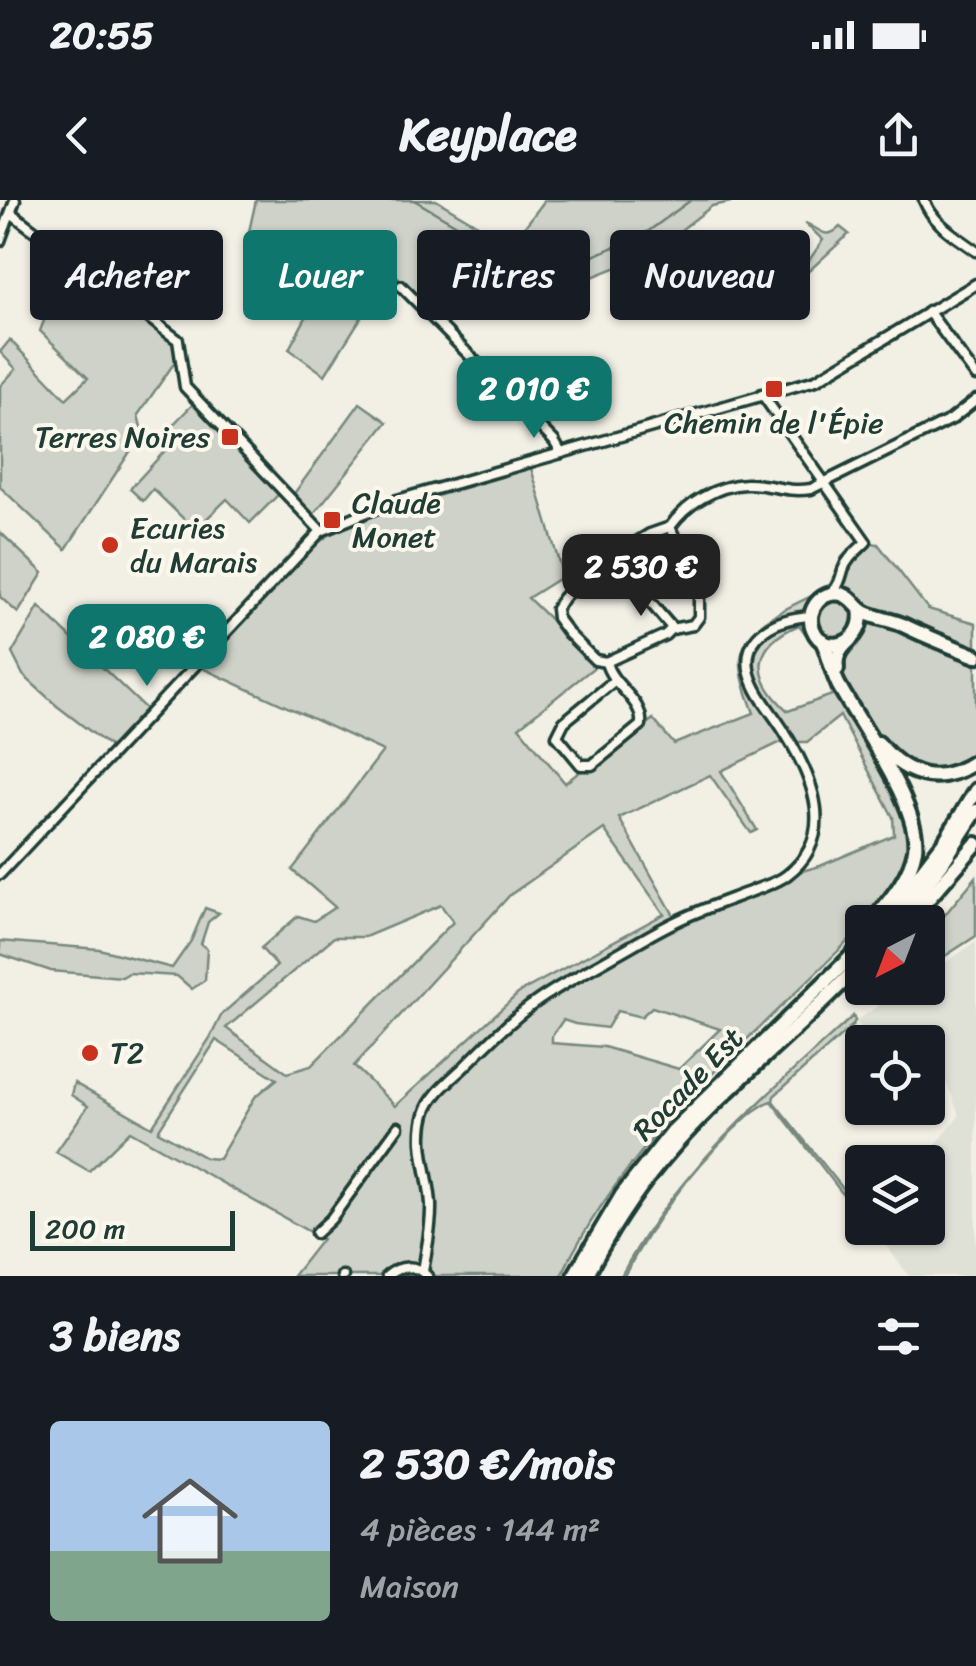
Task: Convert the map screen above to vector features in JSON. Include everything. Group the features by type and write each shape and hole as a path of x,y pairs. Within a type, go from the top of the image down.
{"main road":[{"path":"886,905 910,867 916,843 914,828 904,797 834,676 822,640 813,630 811,616 818,602 838,595 852,599 860,609 862,616 854,636 837,657 838,671 888,754 908,769 927,776 953,774 976,761"},
{"path":"860,609 976,656"},
{"path":"822,640 835,644 880,626 916,632"},
{"path":"896,905 945,841 976,790"},
{"path":"910,905 944,862 976,810"},
{"path":"923,905 976,844"},
{"path":"845,956 839,963 836,981 845,982"},
{"name":"Rocade Est","path":"586,1276 626,1208 660,1162 845,969"},
{"name":"Rocade Est","path":"574,1276 622,1195 672,1131 845,974"}],"street":[{"path":"0,241 15,200"},
{"path":"924,200 938,223 976,251"},
{"path":"10,212 178,340 185,387 321,531"},
{"path":"0,874 321,531 394,501 816,380 976,284"},
{"path":"400,286 561,452"},
{"path":"928,311 976,376"},
{"path":"762,394 866,542 850,557 838,595"},
{"path":"670,527 680,549 679,564 699,594 699,617 694,626 674,629 606,662 595,660 568,633 557,618 556,608 588,572 620,550 670,527 678,515 707,495 744,484 791,492 811,489 952,419 976,400"},
{"path":"637,588 674,629"},
{"path":"387,1276 396,1269 412,1268 425,1274 430,1204 421,1130 426,1109 499,1031 569,981 675,922 782,879 804,857 814,838 816,800 786,734 750,676 749,660 757,638 768,627 783,620 811,616"},
{"path":"606,662 614,681 638,708 641,726 592,765 582,765 557,736 564,722 614,681"},
{"path":"316,1233 331,1219 398,1128"},
{"path":"412,1268 426,1253"}],"shaded area":[{"path":"256,200 436,200 486,230 417,230 417,297 397,276 397,230 249,230"},
{"path":"545,200 741,200 712,206 681,230 610,230 610,270 590,278 590,230 522,230"},
{"path":"805,223 827,233 840,227 849,234 810,270 810,259 823,240"},
{"path":"44,320 150,320 172,337 177,348 177,359 138,415 139,438 66,549 0,487 0,386 16,369 0,352 10,340 66,399 88,378 40,331"},
{"path":"305,320 360,320 325,375 289,349"},
{"path":"195,402 280,493 250,523 227,499 195,530 153,489 143,501 130,489 172,443 164,434"},
{"path":"360,403 387,422 313,515 293,495"},
{"path":"531,468 563,576 528,598 597,665 519,727 565,783 582,770 592,769 653,719 674,744 754,713 742,673 745,645 775,615 829,587 842,557 861,542 878,544 928,609 976,623 976,756 954,766 928,770 904,761 875,758 906,827 908,843 897,876 877,905 845,905 845,944 658,1132 589,1225 561,1276 293,1276 322,1239 130,1131 89,1171 56,1152 88,1106 71,1095 74,1083 152,1127 222,1014 277,966 261,948 298,916 314,921 335,907 292,870 383,751 200,667 296,562 328,535 373,515","holes":["799,625 820,653 832,695 788,711 767,686 762,663 772,642","840,716 893,817 894,835 676,919 619,818 710,775 751,833 757,830 721,771 781,742 807,742","604,829 664,914 520,992 395,1106 354,1066 510,895","441,905 453,922 311,1066 287,1073 226,1028 334,937 365,937","652,1007 720,1029 679,1069 604,1047 552,1043 552,1036 563,1020 607,1028 617,1011 641,1017","216,1040 277,1079 255,1097 219,1159 206,1158 158,1131"]},
{"path":"0,532 43,573 18,613 0,597"},
{"path":"39,607 147,710 112,748 23,675 12,653"},
{"path":"976,877 976,936 945,956 945,914"},
{"path":"205,908 219,913 208,922 201,944 207,949 205,980 192,989 177,976 129,973 122,977 51,971 0,954 0,941 99,949 172,968 191,941"},
{"path":"976,942 976,1276 909,1276 886,1245 945,1245 945,1145 936,1145 959,1116 945,1080 945,1025 859,1025 855,1021 880,1005 945,1005 945,963"},
{"path":"853,1016 853,1025 845,1025 845,1032 773,1101 845,1191 845,1197 771,1101 746,1118 715,1148 756,1105"},
{"path":"698,1167 647,1236 624,1276 621,1276 669,1201"}],"waterway":[{"path":"414,200 508,255 545,265 591,257 646,233 691,200"}],"place":[{"name":"Chemin de l'Épie","path":"774,389"},
{"name":"Terres Noires","path":"230,437"},
{"name":"Claude Monet","path":"332,520"},
{"name":"Ecuries du Marais","path":"110,545"},
{"name":"T2","path":"90,1053"}]}
